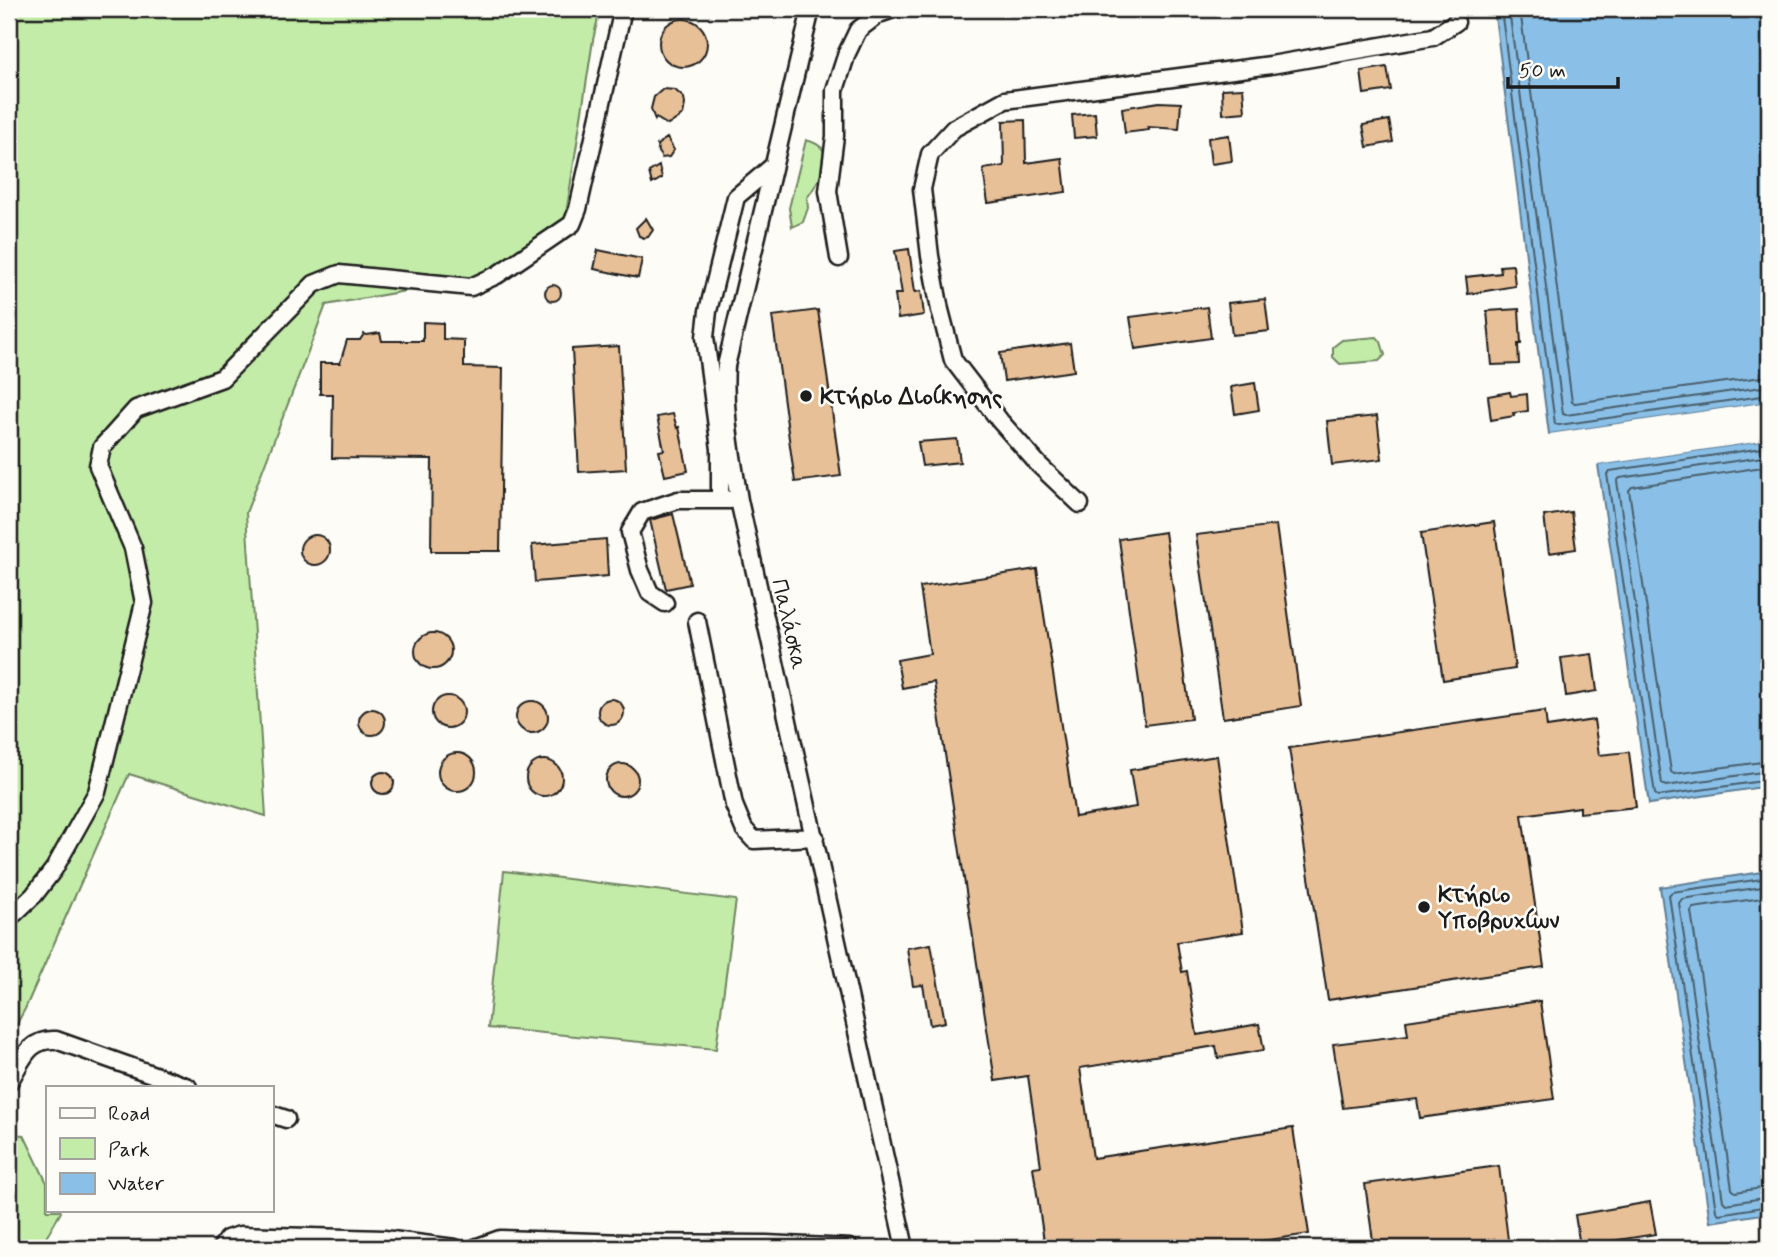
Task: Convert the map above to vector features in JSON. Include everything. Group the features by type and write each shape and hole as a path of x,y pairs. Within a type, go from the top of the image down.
{"street":[{"path":"9,916 34,895 54,869 97,792 145,603 133,548 98,467 102,447 136,410 222,378 314,284 339,274 471,287 497,275 572,224 578,209 623,9"},
{"name":"Παλάσκα","path":"811,9 726,366 726,422 739,500 905,1248"},
{"path":"838,258 828,191 835,136 835,90 858,30 879,14 893,9"},
{"path":"1080,504 1039,465 999,421 953,360 930,256 922,189 930,153 954,128 1005,100 1312,58 1433,37 1456,22"},
{"path":"720,500 720,449 705,337 708,311 736,197 775,165"},
{"path":"665,604 650,593 640,570 630,531 642,512 678,500 739,500"},
{"path":"697,621 734,805 744,829 754,840 815,837"},
{"path":"9,1082 31,1048 38,1041 46,1039 56,1040 185,1086"},
{"path":"221,1248 227,1239 240,1235 384,1239 455,1248"},
{"path":"475,1248 500,1239 629,1246 766,1244 850,1248"}],"green space":[{"path":"9,9 600,9 564,227 474,279 326,305 246,513 266,816 129,774 25,1009 9,1038"},
{"path":"806,140 817,144 823,150 825,165 807,198 808,208 803,222 792,227 789,208"},
{"path":"1377,337 1385,355 1379,361 1340,364 1333,357 1333,347 1342,340"},
{"path":"504,871 736,900 716,1049 488,1028"},
{"path":"9,1134 24,1135 46,1181 46,1212 61,1212 40,1248 9,1248"}],"water":[{"path":"1494,9 1769,9 1769,402 1549,434"},
{"path":"1769,440 1769,786 1649,804 1598,465"},
{"path":"1769,871 1769,1213 1710,1222 1660,887"}],"pier":[{"path":"1769,402 1769,405 1554,437 1549,434"},
{"path":"1769,436 1769,440 1595,464"}],"building":[{"path":"683,19 700,26 707,43 700,60 683,67 666,60 659,43 666,26"},
{"path":"1387,67 1391,90 1364,94 1361,71"},
{"path":"1243,88 1245,112 1223,114 1222,89"},
{"path":"663,89 675,90 684,98 685,104 683,115 668,125 656,118 655,120 651,109 654,97"},
{"path":"1159,102 1181,103 1179,129 1148,127 1149,130 1125,133 1122,108"},
{"path":"1095,113 1097,136 1074,138 1072,115"},
{"path":"1025,120 1026,163 1062,158 1066,192 988,203 983,169 1004,166 1003,121"},
{"path":"1389,120 1393,142 1367,147 1363,125"},
{"path":"1229,135 1232,161 1211,164 1208,138"},
{"path":"667,138 674,150 669,157 662,158 657,145"},
{"path":"659,166 662,178 652,184 649,172"},
{"path":"646,218 653,230 644,238 639,236 636,228"},
{"path":"909,249 915,292 921,291 924,315 898,319 895,294 902,294 895,251"},
{"path":"598,250 642,259 638,278 594,269"},
{"path":"1513,265 1515,286 1468,294 1466,277 1501,273 1500,266"},
{"path":"550,285 556,285 561,293 559,299 550,301 545,296 545,290"},
{"path":"1265,299 1269,331 1232,335 1228,303"},
{"path":"1207,307 1211,338 1135,349 1130,317"},
{"path":"1519,309 1519,364 1492,365 1487,311"},
{"name":"Κτήριο Διοίκησης","path":"818,310 841,476 795,482 772,316"},
{"path":"423,322 443,323 443,339 464,340 464,367 503,368 500,551 431,551 432,459 332,458 333,394 320,394 320,363 340,363 347,340 360,340 364,334 380,333 382,341 423,341"},
{"path":"1070,343 1074,371 1004,381 1000,353"},
{"path":"619,346 626,469 579,472 572,349"},
{"path":"1255,383 1259,410 1235,414 1231,387"},
{"path":"1510,392 1511,396 1527,394 1528,411 1491,420 1488,396"},
{"path":"673,414 677,428 679,427 688,471 665,476 659,451 664,450 657,417"},
{"path":"1377,416 1382,459 1332,465 1327,421"},
{"path":"957,439 960,462 922,466 918,442"},
{"path":"1571,512 1576,549 1549,553 1544,516"},
{"path":"673,514 690,584 666,589 650,520"},
{"path":"1494,522 1515,669 1443,680 1421,533"},
{"path":"1276,525 1301,706 1223,718 1196,535"},
{"path":"1165,532 1191,719 1145,725 1119,539"},
{"path":"315,535 326,539 330,550 326,561 315,565 304,561 300,550 304,539"},
{"path":"606,539 608,576 535,582 532,545"},
{"path":"1037,569 1075,817 1136,807 1130,770 1217,756 1243,932 1177,942 1182,972 1187,971 1197,1035 1259,1024 1264,1050 1218,1058 1216,1046 1080,1068 1093,1158 1293,1128 1309,1234 1214,1248 1045,1248 1033,1167 1041,1166 1028,1076 995,1081 934,682 902,688 897,660 930,654 920,587"},
{"path":"433,633 446,638 451,651 446,664 433,669 420,664 415,651 420,638"},
{"path":"1592,654 1597,691 1566,696 1561,658"},
{"path":"448,696 459,701 464,712 459,723 448,728 437,723 432,712 437,701"},
{"path":"611,699 621,702 624,712 621,722 611,725 601,722 598,712 601,702"},
{"path":"532,701 543,706 548,717 543,728 532,733 521,728 516,717 521,706"},
{"path":"372,709 381,713 385,722 381,731 372,735 363,731 359,722 363,713"},
{"path":"1545,711 1547,727 1594,720 1599,755 1629,752 1636,807 1580,813 1580,807 1522,815 1544,967 1328,1000 1289,748"},
{"path":"457,753 471,758 476,772 471,786 457,791 443,786 438,772 443,758"},
{"path":"544,760 557,765 562,778 557,791 544,796 531,791 526,778 531,765"},
{"path":"622,764 633,769 638,780 633,791 622,796 611,791 606,780 611,769"},
{"path":"379,772 387,772 394,779 394,787 387,794 379,794 372,787 372,779"},
{"path":"931,944 945,1022 930,1025 923,985 913,986 907,948"},
{"path":"1540,1001 1554,1099 1420,1118 1417,1099 1343,1108 1333,1044 1408,1035 1406,1021"},
{"path":"1499,1166 1509,1248 1374,1248 1365,1184"},
{"path":"1650,1202 1656,1234 1580,1246 1575,1215"}],"place":[{"name":"Κτήριο Διοίκησης","path":"806,396"},
{"name":"Κτήριο Υποβρυχίων","path":"1424,907"}]}
